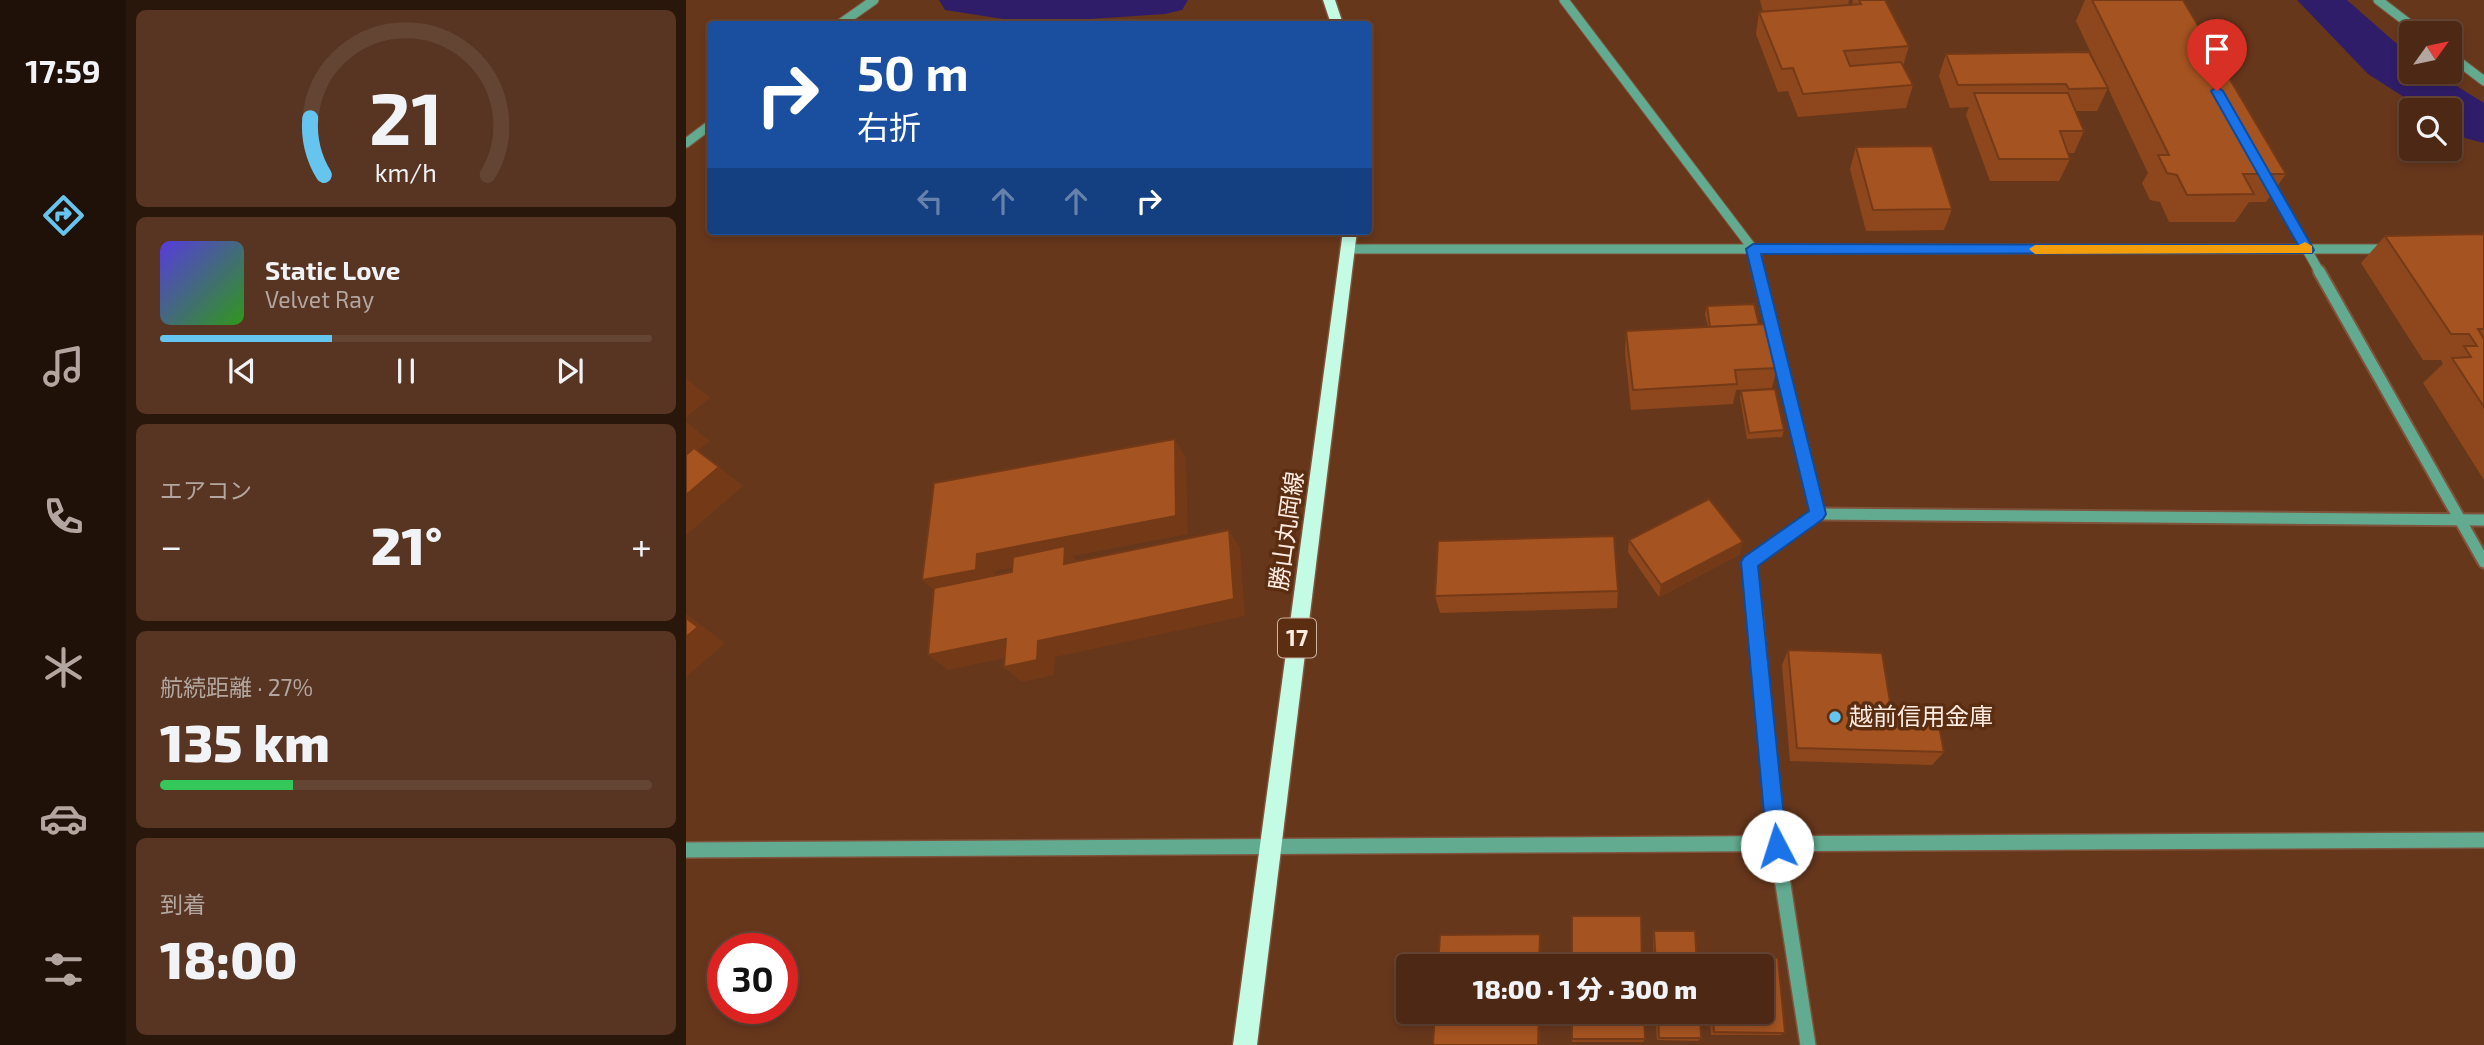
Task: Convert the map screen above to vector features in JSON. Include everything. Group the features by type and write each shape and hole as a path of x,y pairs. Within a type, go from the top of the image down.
{"main road":[{"path":"1329,0 1336,21"},
{"name":"勝山丸岡線","path":"1245,1045 1349,240"}],"street":[{"path":"844,21 874,0"},
{"path":"1564,0 1753,249 1818,514"},
{"path":"2378,0 2405,21"},
{"path":"2462,64 2484,81"},
{"path":"686,144 707,127"},
{"path":"2260,166 2484,562"},
{"path":"1349,240 1753,249 2402,249"},
{"path":"1808,1045 1777,846 1750,562 1818,514 2484,520"},
{"path":"686,850 1269,844 1777,846 2484,840"}],"building":[{"path":"1859,0 1885,0 1909,46 1844,51 1850,66 1901,62 1913,85 1803,94 1793,68 1782,69 1759,12 1861,4"},
{"path":"2092,0 2183,0 2286,174 2243,174 2254,194 2187,195 2177,175 2167,173 2158,155 2169,155"},
{"path":"2089,52 2108,88 2069,89 2066,84 1958,85 1946,54"},
{"path":"1974,93 2068,93 2084,131 2060,131 2070,159 1999,159"},
{"path":"1932,146 1952,209 1873,210 1856,147"},
{"path":"2484,234 2484,329 2478,329 2484,339 2484,407 2452,358 2471,357 2464,346 2477,346 2469,334 2451,334 2385,236"},
{"path":"1754,304 1759,325 1710,327 1707,306"},
{"path":"1767,324 1777,368 1735,370 1737,384 1633,390 1626,331"},
{"path":"1775,389 1784,430 1749,433 1741,391"},
{"path":"1175,439 1176,516 977,554 976,570 922,580 934,483"},
{"path":"694,448 719,467 686,495 686,455"},
{"path":"1709,499 1743,542 1661,585 1629,540"},
{"path":"1229,530 1234,599 1038,641 1037,660 1004,667 1006,639 928,655 934,588 1012,572 1013,557 1065,546 1064,564"},
{"path":"1614,536 1618,591 1435,596 1438,541"},
{"path":"686,618 698,627 686,637"},
{"path":"1788,650 1882,653 1892,714 1937,715 1944,752 1797,748"},
{"path":"1572,916 1641,916 1642,954 1572,954"},
{"path":"1654,931 1695,931 1696,954 1655,954"},
{"path":"1540,934 1539,954 1439,954 1440,935"},
{"path":"1774,958 1778,958 1785,1033 1714,1032 1714,1024 1774,1024"},
{"path":"1434,1024 1539,1024 1538,1045 1433,1045"},
{"path":"1572,1024 1644,1024 1645,1039 1572,1039"},
{"path":"1658,1024 1700,1024 1701,1038 1659,1038"}],"waterway":[{"path":"962,0 1030,9 1165,0"},
{"path":"2320,0 2386,63 2484,126"}],"slow traffic":[{"path":"2035,249 2307,250 2305,246"}],"place":[{"name":"越前信用金庫","path":"1835,717"}],"route":[{"path":"1777,846 1750,562 1818,514 1753,249 2307,250 2217,91"}]}
